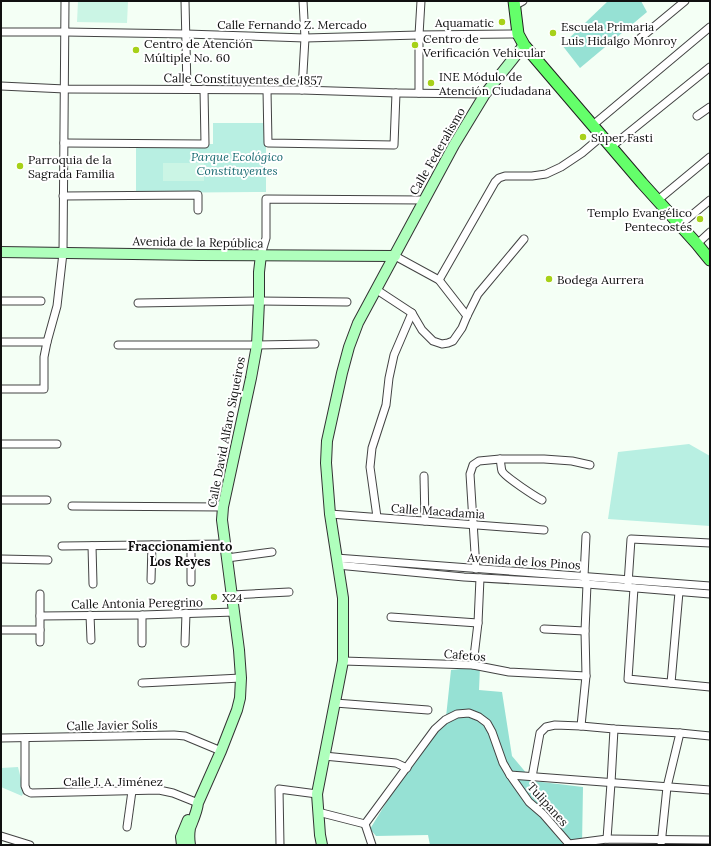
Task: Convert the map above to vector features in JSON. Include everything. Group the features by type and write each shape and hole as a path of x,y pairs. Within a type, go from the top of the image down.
{"main road":[{"path":"517,3 518,34 524,45 710,260"},
{"name":"Calle Federalismo","path":"322,845 317,794 343,661 343,598 330,514 326,463 327,441 342,373 349,347 358,323 454,145 485,94 524,45"},
{"name":"Avenida de la República","path":"1,252 395,256"},
{"name":"Calle David Alfaro Siqueiros","path":"198,803 221,751 237,710 240,698 241,678 239,650 222,520 223,507 251,378 256,345 261,255"},
{"path":"182,845 181,837 184,829 193,807 198,803"},
{"path":"190,845 190,829 198,809 198,803"}],"street":[{"path":"1,389 44,389 44,357 57,306 63,253 66,1"},
{"path":"185,1 187,89"},
{"path":"302,90 305,38 303,1"},
{"path":"419,93 419,35 421,1"},
{"path":"638,40 685,1"},
{"path":"593,125 710,27"},
{"name":"Calle Fernando Z. Mercado","path":"1,32 186,34 305,38 518,34"},
{"path":"611,147 710,67"},
{"name":"Calle Constituyentes de 1857","path":"1,86 65,89 302,90 485,94"},
{"path":"64,143 205,144 204,89"},
{"path":"267,90 268,143 394,145 396,93"},
{"path":"697,116 710,107"},
{"path":"439,280 495,182 504,176 532,176 546,174 561,167 582,153 602,136"},
{"path":"658,200 710,157"},
{"path":"63,196 198,195 198,210"},
{"path":"261,255 266,238 266,199 424,200"},
{"path":"680,225 710,200"},
{"path":"697,244 710,232"},
{"path":"377,290 412,313 422,330 433,341 442,344 448,343 453,341 462,328 466,316 478,294 524,239"},
{"path":"395,256 439,280 466,316"},
{"path":"1,301 41,301"},
{"path":"138,303 259,301 347,302"},
{"path":"377,517 370,467 372,448 386,405 389,378 394,355 412,313"},
{"path":"1,342 47,342"},
{"path":"118,345 315,344"},
{"path":"1,444 57,444"},
{"path":"500,458 502,471 506,476 542,500"},
{"path":"476,569 470,474 473,465 479,461 500,458 572,461 590,465"},
{"path":"424,476 425,521"},
{"path":"1,500 47,500"},
{"path":"72,506 223,507"},
{"name":"Calle Macadamia","path":"330,514 544,530"},
{"path":"581,726 586,676 585,631 588,584 584,576 586,536"},
{"path":"710,543 631,539 628,679 710,686"},
{"path":"62,546 225,544"},
{"path":"151,580 152,545"},
{"path":"191,545 191,582"},
{"path":"92,546 93,584"},
{"path":"227,558 272,552"},
{"path":"1,559 48,560"},
{"name":"Avenida de los Pinos","path":"337,562 464,568 710,586"},
{"name":"Avenida de los Pinos","path":"337,562 464,577 588,584 710,594"},
{"path":"464,568 464,577"},
{"path":"524,572 524,581"},
{"path":"473,665 478,624 480,578"},
{"path":"232,595 290,592"},
{"path":"671,683 678,592"},
{"path":"40,594 40,642"},
{"name":"Calle Antonia Peregrino","path":"40,616 235,612"},
{"path":"185,643 186,613"},
{"path":"142,614 142,643"},
{"path":"90,615 91,640"},
{"path":"391,617 478,624"},
{"path":"1,630 40,630"},
{"path":"544,630 585,631"},
{"name":"Cafetos","path":"343,661 473,665 509,672 586,676"},
{"path":"142,683 241,678"},
{"path":"335,703 428,710"},
{"name":"Tulipanes","path":"365,824 435,729 445,720 457,714 469,713 479,717 487,723 492,732 503,763 510,775 529,802 543,814 569,844 607,839 662,842 710,840"},
{"path":"532,776 540,733 546,728 555,725 710,736"},
{"path":"607,839 614,729"},
{"path":"662,842 667,787 680,733"},
{"name":"Calle Javier Solís","path":"1,738 174,735 185,736 221,751"},
{"name":"Calle J. A. Jiménez","path":"25,738 25,786 27,791 31,793 159,790 173,793 198,803"},
{"path":"324,756 396,763 406,768"},
{"path":"510,775 710,790"},
{"path":"280,845 279,789 317,794"},
{"path":"127,827 132,791"},
{"path":"318,812 365,824 372,845"},
{"path":"1,836 9,842 30,845"}],"green space":[{"path":"78,1 128,1 127,23 77,22"},
{"name":"Parque Ecológico Constituyentes","path":"213,123 266,123 266,192 136,193 136,144 213,144"},
{"path":"163,163 204,163 204,181 163,181"},
{"path":"689,444 710,456 710,526 608,519 618,452"},
{"path":"18,767 24,791 22,796 1,787 1,768"}],"shaded area":[{"path":"608,1 641,1 647,12 580,68 562,45"},
{"path":"480,667 479,690 502,692 512,756 533,781 583,787 582,845 430,845 428,835 376,836 370,829 405,772 446,717 451,670"}],"place":[{"name":"Aquamatic","path":"502,22"},
{"name":"Escuela Primaria Luis Hidalgo Monroy","path":"553,33"},
{"name":"Centro de Verificación Vehicular","path":"415,45"},
{"name":"Centro de Atención Múltiple No. 60","path":"136,50"},
{"name":"INE Módulo de Atención Ciudadana","path":"431,83"},
{"name":"Súper Fasti","path":"583,137"},
{"name":"Parroquia de la Sagrada Familia","path":"20,166"},
{"name":"Templo Evangélico Pentecostés","path":"700,219"},
{"name":"Bodega Aurrera","path":"549,279"},
{"name":"X24","path":"214,597"}],"district":[{"name":"Fraccionamiento Los Reyes","path":"180,554"}]}
